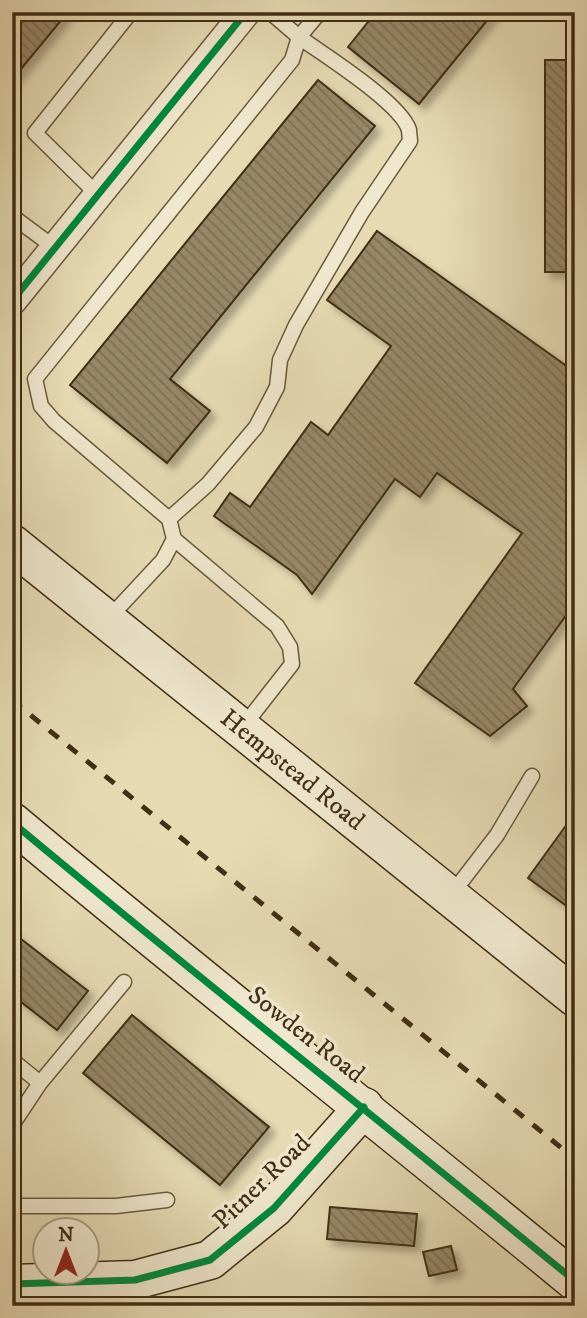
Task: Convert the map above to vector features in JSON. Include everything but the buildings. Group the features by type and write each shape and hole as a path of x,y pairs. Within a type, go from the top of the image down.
{"street":[{"path":"12,301 246,12"},
{"name":"Hempstead Road","path":"12,544 575,997"},
{"name":"Sowden Road","path":"12,822 153,940 364,1107 575,1281"},
{"name":"Pitner Road","path":"12,1284 135,1280 210,1260 274,1208 364,1107"}],"lane":[{"path":"98,195 35,133 131,12"},
{"path":"169,519 208,484 256,427 277,387 280,359 296,325 362,212 410,141 403,119 381,96 299,37 270,12"},
{"path":"242,729 292,664 290,647 277,625 174,539 169,519 54,421 41,406 35,379 292,60 299,37 320,12"},
{"path":"12,216 54,248"},
{"path":"107,620 163,560 174,539"},
{"path":"450,896 497,835 532,776"},
{"path":"12,1125 40,1083 124,982"},
{"path":"12,1060 40,1083"},
{"path":"12,1206 116,1206 167,1200"}],"railway":[{"path":"12,700 575,1159"}],"cycle path":[{"path":"12,301 246,12"},
{"path":"12,822 575,1281"},
{"path":"12,1284 135,1280 210,1260 274,1208 364,1107"}]}
